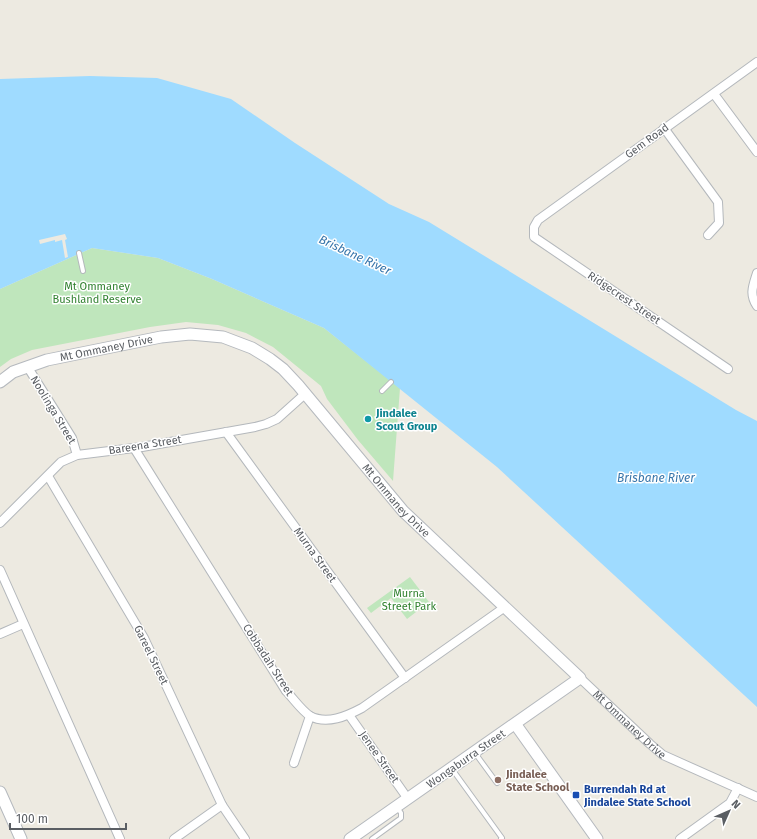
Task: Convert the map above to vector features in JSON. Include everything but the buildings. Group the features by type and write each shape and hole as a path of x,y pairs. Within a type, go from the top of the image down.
{"street":[{"name":"Gem Road","path":"538,220 757,62"},
{"path":"714,94 757,152"},
{"path":"664,128 718,202 719,223 708,235"},
{"name":"Ridgecrest Street","path":"538,220 534,228 534,237 728,369"},
{"path":"757,273 752,298 757,306"},
{"name":"Mt Ommaney Drive","path":"0,382 14,372 47,360 161,338 190,334 223,337 252,348 283,369 306,393 403,511 650,744 663,755 757,797"},
{"name":"Noolinga Street","path":"27,366 72,438 77,455"},
{"name":"Bareena Street","path":"0,523 61,462 77,455 134,448 266,424 277,419 306,393"},
{"name":"Murna Street","path":"226,432 404,678"},
{"name":"Cobbadah Street","path":"134,448 286,690 310,716"},
{"name":"Gareel Street","path":"48,476 144,638 222,805 245,839"},
{"path":"0,570 120,839"},
{"path":"294,763 310,716 329,719 343,718 362,708 505,607"},
{"path":"0,634 23,624"},
{"name":"Wongaburra Street","path":"350,839 516,725 580,678"},
{"name":"Jenee Street","path":"349,715 408,799"},
{"path":"516,725 597,839"},
{"path":"680,839 730,803 738,788"},
{"path":"0,792 21,839"},
{"path":"174,839 222,805"}],"lane":[{"path":"79,253 83,271"},
{"path":"382,391 391,382"},
{"path":"475,752 497,783"},
{"path":"452,768 502,838 501,839"},
{"path":"372,839 401,818 401,813 397,807"}],"green space":[{"name":"Mt Ommaney Bushland Reserve","path":"92,248 158,258 212,279 324,328 400,388 393,481 358,440 327,399 321,386 273,347 246,333 218,325 186,322 150,327 32,350 11,359 0,367 0,289"},
{"name":"Murna Street Park","path":"410,577 429,602 407,619 391,598 371,613 367,608"}],"water":[{"name":"Brisbane River","path":"90,76 157,78 231,99 295,143 389,204 429,222 736,410 757,421 757,707 497,467 324,328 212,279 158,258 92,248 0,289 0,79"}],"pier":[{"path":"65,234 67,239 65,240 68,257 65,258 62,240 55,242 55,240 40,244 39,240"}],"place":[{"name":"Jindalee Scout Group","path":"368,419"},
{"name":"Jindalee State School","path":"498,780"},
{"name":"Burrendah Rd at Jindalee State School","path":"576,795"}]}
